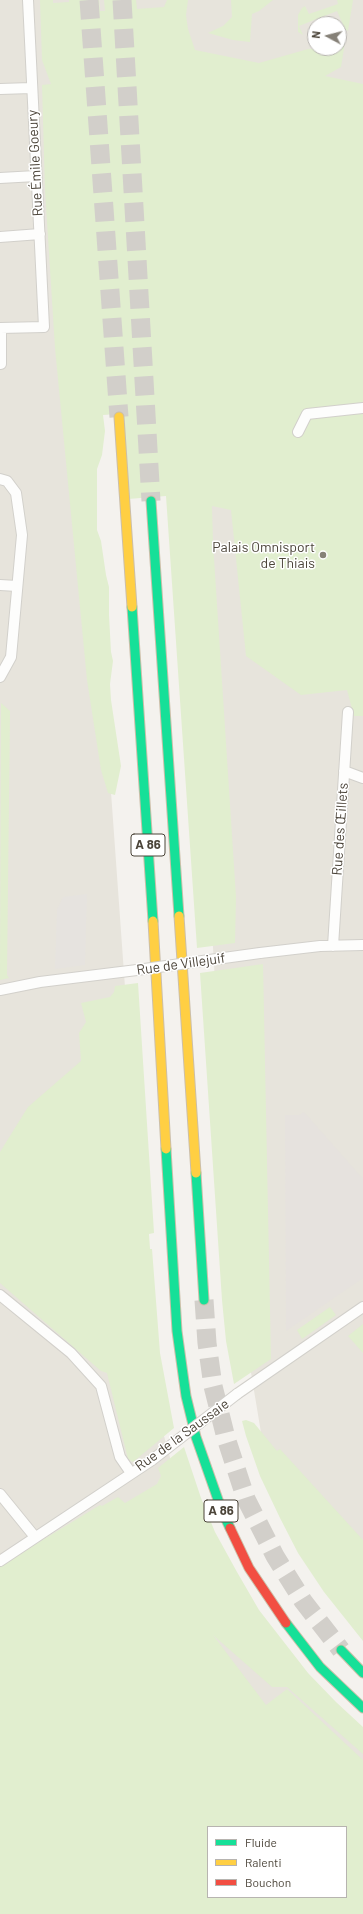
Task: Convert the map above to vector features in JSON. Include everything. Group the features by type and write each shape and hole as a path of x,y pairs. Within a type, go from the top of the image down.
{"highway":[{"name":"A 86","path":"119,417 156,969 177,1331 186,1396 196,1437 222,1512 249,1568 280,1616 320,1666 363,1708"},
{"name":"A 86","path":"151,501 204,1300"},
{"path":"341,1650 363,1673"}],"street":[{"name":"Rue Émile Goeury","path":"0,328 44,327 31,88 28,0"},
{"path":"0,89 31,88"},
{"path":"0,178 36,176"},
{"path":"0,237 40,234"},
{"path":"0,328 1,364"},
{"path":"298,432 307,414 363,408"},
{"path":"0,478 7,481 16,493 22,535 11,657 0,677"},
{"path":"0,585 17,586"},
{"name":"Rue des Œillets","path":"332,946 348,712"},
{"path":"344,771 363,778"},
{"name":"Rue de Villejuif","path":"0,990 40,982 260,953 332,946 363,945"},
{"path":"0,1295 71,1353 101,1386 120,1457 131,1473"},
{"name":"Rue de la Saussaie","path":"0,1561 152,1460 237,1394 363,1307"},
{"path":"0,1494 35,1538"}],"shaded area":[{"path":"0,0 363,0 363,1629 267,1469 243,1324 218,1034 182,409 84,416 125,987 164,1436 189,1526 363,1745 363,1914 0,1914"},
{"path":"87,894 85,965 55,969 57,910 63,897"},
{"path":"304,1112 363,1179 363,1278 286,1331 285,1115 299,1115"}],"green space":[{"path":"40,0 53,0 53,3 69,2 69,0 99,0 100,11 105,11 104,0 136,0 137,9 164,7 167,0 188,0 186,15 188,29 195,50 259,63 307,49 307,56 343,56 341,67 325,76 363,84 363,716 354,716 347,690 301,695 246,656 231,510 212,506 213,543 236,897 235,943 197,948 166,496 128,499 124,413 103,415 105,431 102,455 97,469 97,530 101,541 109,587 111,652 113,661 110,684 111,700 121,766 115,795 108,793 101,770 87,680 55,348 45,190 42,85 51,84 42,60"},
{"path":"231,0 273,0 259,11 252,14 250,42 233,40 208,33 223,26 232,17"},
{"path":"337,0 353,0 348,31 347,16 339,16 337,11 324,16 307,16 307,23 299,26 303,35 298,32 298,15 302,8 305,6 309,14 338,4"},
{"path":"1,703 10,711 7,975 9,978 0,980"},
{"path":"263,964 271,1359 234,1384 226,1341 222,1300 200,973"},
{"path":"138,983 154,1233 149,1234 150,1249 152,1249 160,1353 174,1428 133,1462 128,1459 107,1373 101,1371 0,1283 0,1152 28,1107 81,1061 79,1033 86,1022 81,1003 110,997 114,992 115,986"},
{"path":"330,1307 336,1315 302,1339 297,1330"},
{"path":"363,1324 363,1353 348,1336"},
{"path":"246,1420 254,1423 277,1451 280,1449 363,1540 363,1641 324,1592 298,1553 260,1476 242,1421"},
{"path":"184,1447 201,1498 215,1532 259,1610 308,1673 363,1727 363,1754 287,1687 272,1687 213,1635 266,1705 287,1689 363,1760 363,1914 0,1914 0,1566 100,1505 102,1506 118,1497 125,1503 157,1484 161,1476 158,1468"}],"tunnel":[{"path":"89,0 119,417"},
{"path":"122,0 151,501"},
{"path":"204,1300 207,1343 213,1386 226,1438 246,1499 275,1556 303,1601 341,1650"}],"traffic: fast":[{"path":"151,501 179,916"},
{"path":"132,607 153,921"},
{"path":"166,1149 177,1331 186,1396 196,1437 222,1511 230,1528"},
{"path":"196,1173 204,1300"},
{"path":"286,1623 320,1667 363,1708"},
{"path":"341,1650 363,1673"}],"traffic: slow":[{"path":"119,417 132,607"},
{"path":"179,916 196,1173"},
{"path":"153,921 166,1149"}],"traffic: jam":[{"path":"230,1528 249,1568 286,1623"}],"place":[{"name":"Palais Omnisport de Thiais","path":"323,555"}]}
